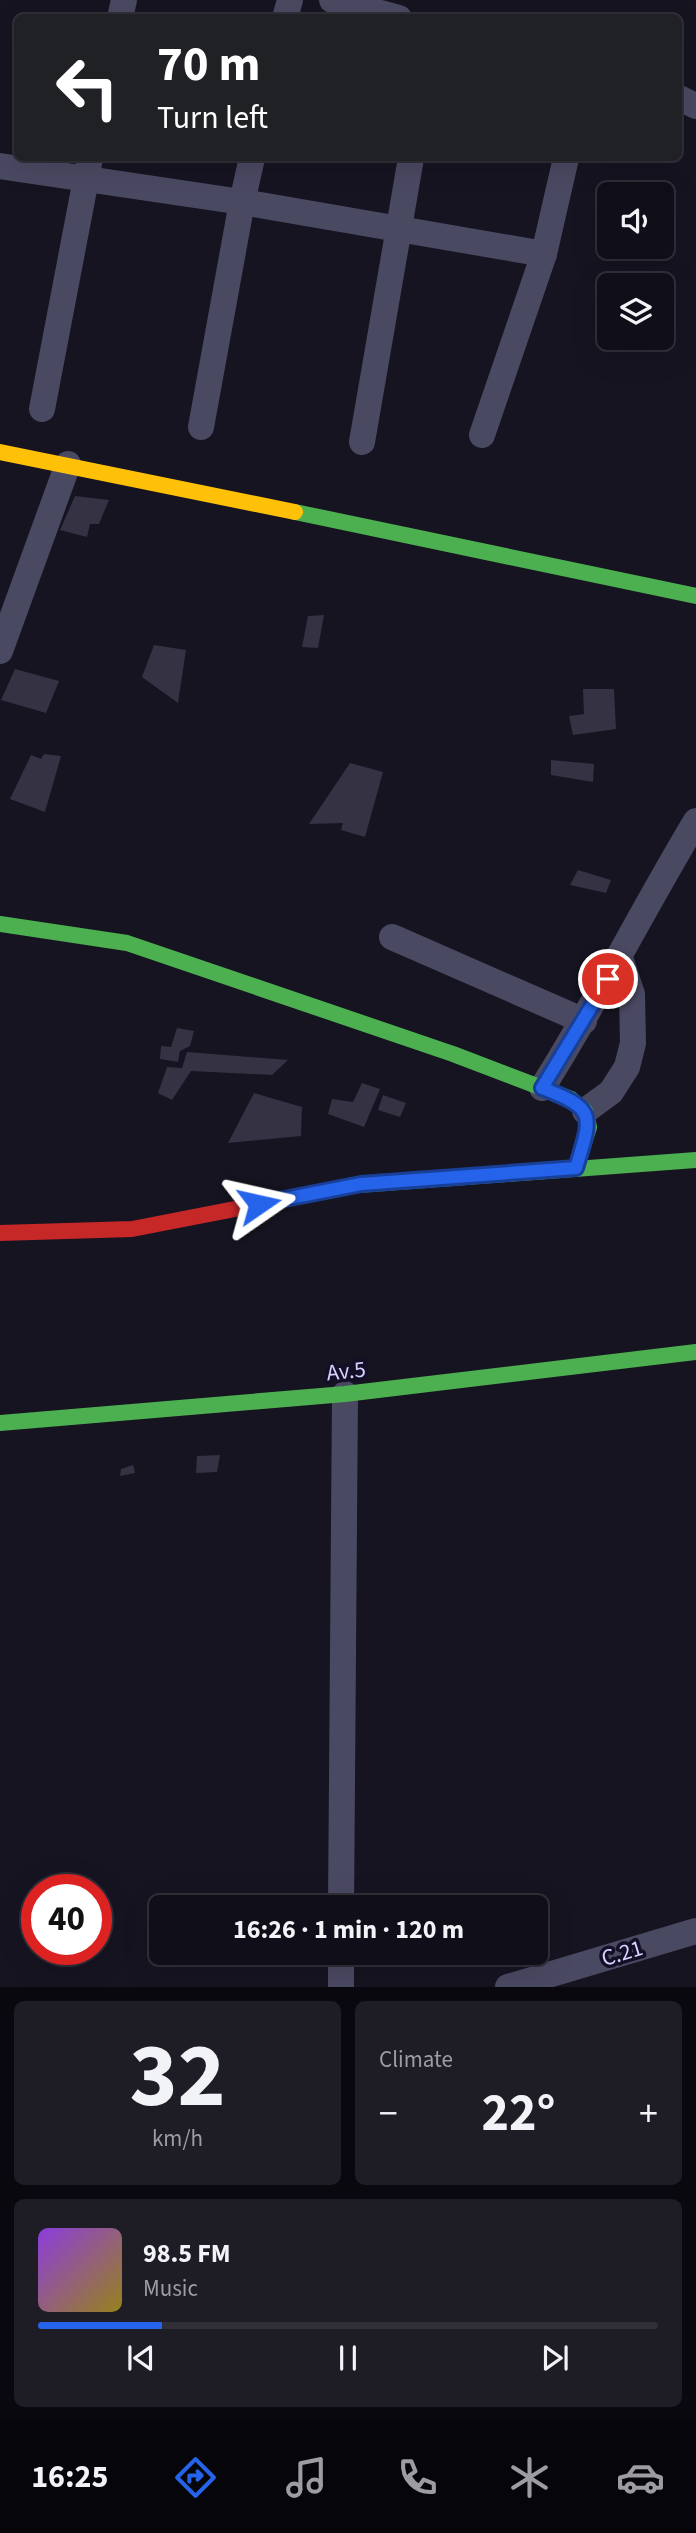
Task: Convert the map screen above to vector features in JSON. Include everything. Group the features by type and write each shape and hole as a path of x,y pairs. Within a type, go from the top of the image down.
{"street":[{"path":"332,0 384,14"},
{"path":"201,427 251,161"},
{"path":"362,442 410,161"},
{"path":"482,435 544,254 565,161"},
{"path":"0,166 88,168 242,202 544,254"},
{"path":"42,409 88,168"},
{"path":"0,452 696,596"},
{"path":"0,651 68,464"},
{"path":"542,1088 584,1021 653,893 696,821"},
{"path":"0,924 127,943 453,1054 571,1100 585,1111 589,1126 576,1168"},
{"path":"392,937 584,1021"},
{"path":"585,1111 611,1092 627,1068 633,1043 632,994 620,958"},
{"path":"0,1233 132,1229 361,1184 696,1160"},
{"name":"Av.5","path":"0,1423 345,1394 696,1352"},
{"path":"341,1895 345,1394"},
{"name":"C.21","path":"508,1987 696,1931"},
{"path":"341,1965 341,1987"}],"building":[{"path":"75,496 109,500 99,524 90,524 87,537 60,530"},
{"path":"324,615 318,648 302,647 308,616"},
{"path":"154,645 186,650 178,703 142,677"},
{"path":"15,669 59,681 46,713 1,700"},
{"path":"583,689 614,689 616,729 573,735 569,716 584,714"},
{"path":"44,754 61,756 45,812 10,799 31,755 41,759"},
{"path":"551,760 594,764 593,782 551,775"},
{"path":"350,763 383,772 365,837 341,830 343,823 309,824"},
{"path":"578,870 611,880 606,893 570,885"},
{"path":"177,1028 194,1031 190,1046 180,1051 178,1062 160,1059 161,1046 171,1047"},
{"path":"187,1052 288,1060 272,1075 191,1071 172,1100 158,1093 167,1067 182,1068"},
{"path":"362,1083 380,1089 364,1127 328,1114 332,1099 353,1102"},
{"path":"254,1093 302,1107 301,1136 228,1143"},
{"path":"383,1095 406,1103 400,1117 378,1110"},
{"path":"220,1455 217,1472 196,1473 197,1456"},
{"path":"133,1465 135,1473 120,1476 121,1469"}],"traffic: fast":[{"path":"295,512 696,596"},
{"path":"0,924 127,943 453,1054 571,1099 585,1111 589,1127 576,1168"},
{"path":"358,1185 696,1160"},
{"path":"0,1423 345,1394 696,1352"}],"traffic: slow":[{"path":"0,452 295,512"}],"traffic: jam":[{"path":"0,1233 132,1229 358,1185"}],"route":[{"path":"259,1204 361,1184 576,1168 589,1126 585,1111 571,1100 542,1088 608,979"}]}
